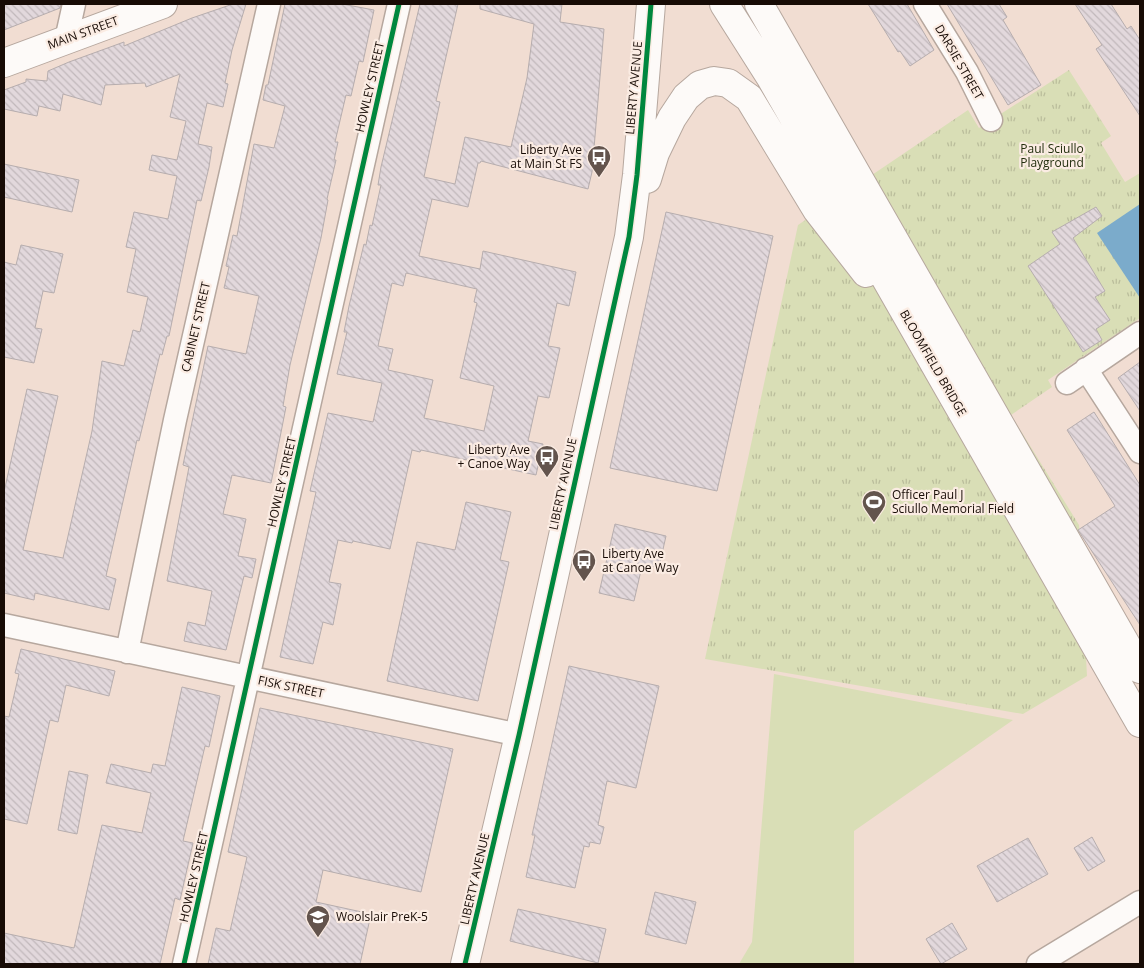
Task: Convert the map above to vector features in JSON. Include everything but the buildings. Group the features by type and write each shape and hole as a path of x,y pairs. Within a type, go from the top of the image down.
{"main road":[{"name":"MAIN STREET","path":"4,62 163,4"},
{"name":"LIBERTY AVENUE","path":"465,964 519,736 629,237 637,175 651,4"},
{"name":"BLOOMFIELD BRIDGE","path":"724,4 771,78 1140,723"},
{"path":"759,4 1140,669"},
{"path":"769,4 784,48"},
{"path":"629,237 655,153 672,118 686,97 700,85 714,82 728,83 749,98 817,210 925,350"}],"street":[{"path":"66,40 74,4"},
{"name":"CABINET STREET","path":"127,652 175,420 269,4"},
{"name":"HOWLEY STREET","path":"184,964 399,4"},
{"name":"DARSIE STREET","path":"925,4 967,72 991,120"},
{"path":"1067,383 1140,333"},
{"path":"1086,369 1140,452"},
{"name":"FISK STREET","path":"4,625 519,736"},
{"path":"1038,964 1140,902"}],"green space":[{"name":"Paul Sciullo Playground","path":"1069,70 1111,136 1101,143 1125,182 1140,173 1140,318 1048,380 1052,387 1011,415 1079,525 1087,676 1023,714 705,659 798,225 968,110 979,128"},
{"path":"774,674 1013,720 854,831 854,964 739,964 752,942"}],"water":[{"path":"1140,204 1140,298 1097,233"}],"cycle path":[{"path":"184,964 399,4"},
{"path":"465,964 519,735 629,237 637,175 651,4"}],"place":[{"name":"Liberty Ave at Main St FS","path":"599,178"},
{"name":"Liberty Ave + Canoe Way","path":"547,478"},
{"name":"Officer Paul J Sciullo Memorial Field","path":"874,523"},
{"name":"Liberty Ave at Canoe Way","path":"584,582"},
{"name":"Woolslair PreK-5","path":"318,938"}]}
